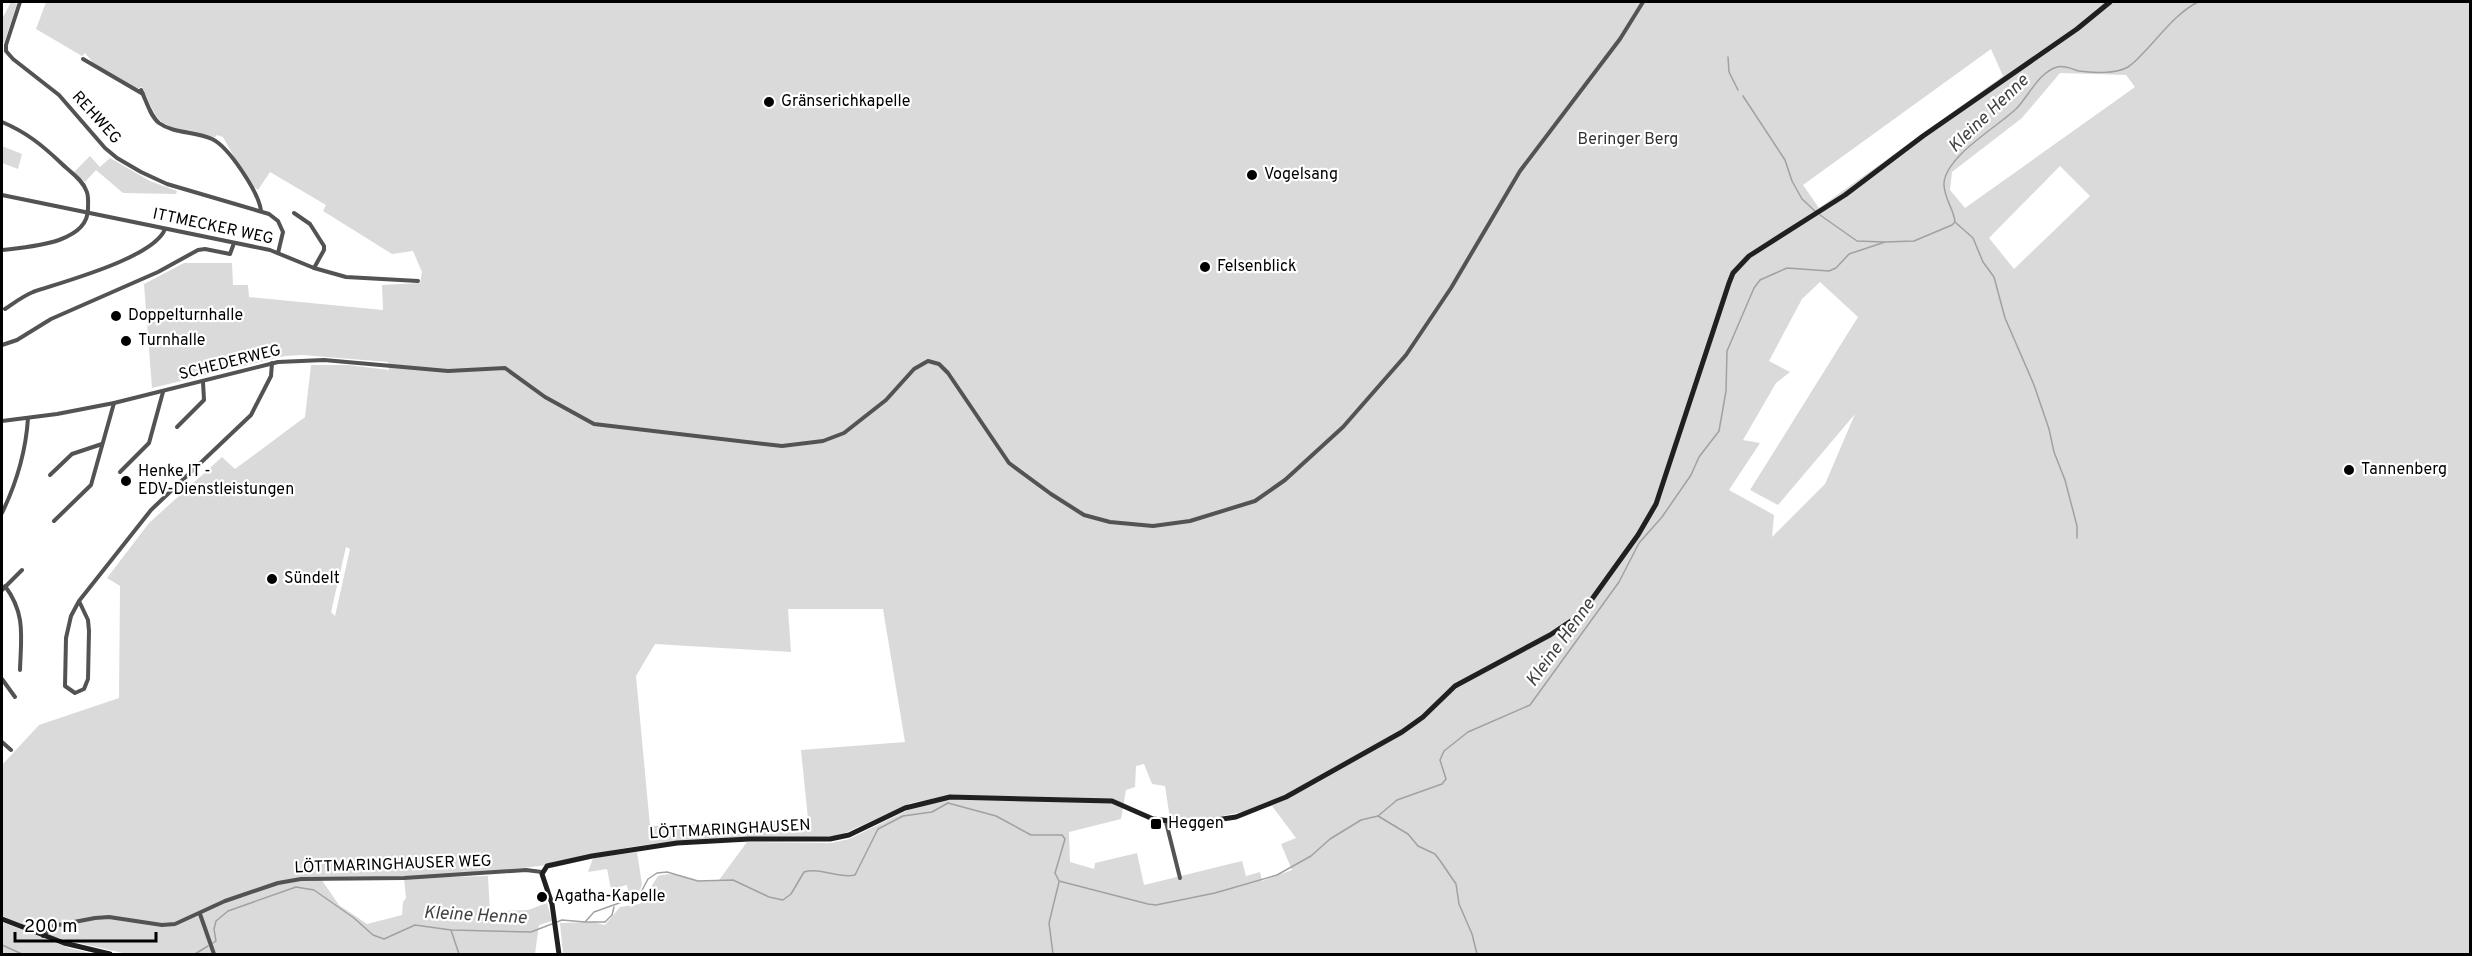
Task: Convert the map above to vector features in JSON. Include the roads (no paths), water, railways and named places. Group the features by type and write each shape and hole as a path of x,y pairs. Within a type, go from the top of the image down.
{"street":[{"name":"REHWEG","path":"20,2 4,49 15,61 59,94 105,148 124,162 167,184 261,211 274,218 283,230 283,240 278,253"},
{"name":"SCHEDERWEG","path":"2,421 114,403 272,363 324,360 448,371 508,369 566,410 594,424 771,446 818,442 842,435 886,400 914,369 924,362 932,361 948,373 1009,463 1084,515 1124,525 1153,526 1190,521 1238,508 1261,498 1297,470 1352,418 1390,375 1433,316 1520,171 1620,39 1643,2"},
{"name":"LÖTTMARINGHAUSEN","path":"542,872 547,866 666,844 749,839 830,839 849,835 905,808 939,798 958,796 1112,801 1145,816 1166,822 1230,818 1286,797 1402,732 1423,717 1455,686 1533,645 1576,618 1593,598 1653,511 1729,283 1740,265 1762,246 1845,195 1923,136 2078,29 2110,2"},
{"name":"REHWEG","path":"82,59 143,92 155,118 162,124 212,139 224,148 256,195 261,211"},
{"path":"2,122 30,135 84,185 88,195 88,214 83,224 58,241 42,246 2,250"},
{"name":"ITTMECKER WEG","path":"2,195 278,253 314,268 357,278 418,281"},
{"path":"294,213 310,224 324,246 314,268"},
{"path":"5,309 30,294 81,278 138,252 160,239 165,229"},
{"path":"3,344 17,340 51,319 158,272 198,250 205,249 230,254 234,243"},
{"path":"79,601 88,624 88,679 84,689 75,693 65,686 65,663 67,631 79,601 151,510 249,418 271,376 272,363"},
{"path":"177,427 204,400 203,382"},
{"path":"120,472 130,464 151,439 164,392"},
{"path":"54,522 89,487 114,403"},
{"path":"2,513 26,442 28,418"},
{"path":"50,475 72,454 102,444"},
{"path":"2,590 22,570"},
{"path":"5,586 15,601 21,622 20,670"},
{"path":"2,679 15,697"},
{"path":"2,742 11,750"},
{"path":"1166,822 1180,878"},
{"name":"LÖTTMARINGHAUSER WEG","path":"43,936 53,926 94,918 109,917 168,925 200,914 225,901 278,883 301,879 394,878 526,870 542,872"},
{"path":"542,872 552,904 559,954"},
{"path":"200,914 214,954"},
{"path":"2,919 43,936 110,954"}],"waterway":[{"name":"Kleine Henne","path":"213,943 216,941 214,929 216,921 228,911 296,887 314,890 354,918 373,935 384,939 415,925 451,930 531,932 562,920 585,922 594,912 639,896 648,879 657,873 667,872 698,881 733,880 769,897 783,900 791,894 804,872 855,875 878,829 903,816 932,812 948,803 996,816 1031,835 1062,835 1065,839 1055,873 1059,881 1148,904 1156,905 1215,893 1277,875 1311,856 1330,839 1361,820 1378,816 1397,800 1442,784 1446,779 1440,760 1444,751 1468,732 1530,705 1619,582 1639,543 1662,517 1691,475 1699,457 1719,431 1726,391 1727,351 1754,288 1760,280 1787,268 1829,271 1836,268 1849,254 1885,242 1914,241 1952,225 1955,222 1944,183 1953,163 1963,152 2016,109 2045,74 2060,67 2097,72 2111,72 2128,67 2177,17 2198,2"},
{"path":"1728,57 1729,72 1738,90"},
{"path":"1743,96 1785,160 1792,181 1802,199 1816,212"},
{"path":"1820,215 1857,241 1884,242"},
{"path":"1955,222 1973,238 1983,262 1994,277 2005,318 2034,385 2049,429 2077,526 2077,538"},
{"path":"1378,816 1408,834 1418,846 1435,854 1441,862 1456,884 1459,904 1472,934 1477,954"},
{"path":"1053,954 1049,923 1059,882"},
{"name":"Kleine Henne","path":"586,922 605,922 612,915 614,907"},
{"path":"451,930 459,954"},
{"name":"Kleine Henne","path":"2,945 22,954"},
{"name":"Kleine Henne","path":"195,954 208,946"}],"place":[{"name":"Gränserichkapelle","path":"769,102"},
{"name":"Vogelsang","path":"1252,175"},
{"name":"Felsenblick","path":"1205,267"},
{"name":"Doppelturnhalle","path":"116,316"},
{"name":"Turnhalle","path":"126,341"},
{"name":"Tannenberg","path":"2349,470"},
{"name":"Henke IT - EDV-Dienstleistungen","path":"126,481"},
{"name":"Sündelt","path":"272,579"},
{"name":"Heggen","path":"1156,824"},
{"name":"Agatha-Kapelle","path":"542,897"}],"park label":[{"name":"Beringer Berg","path":"1628,140"}]}
